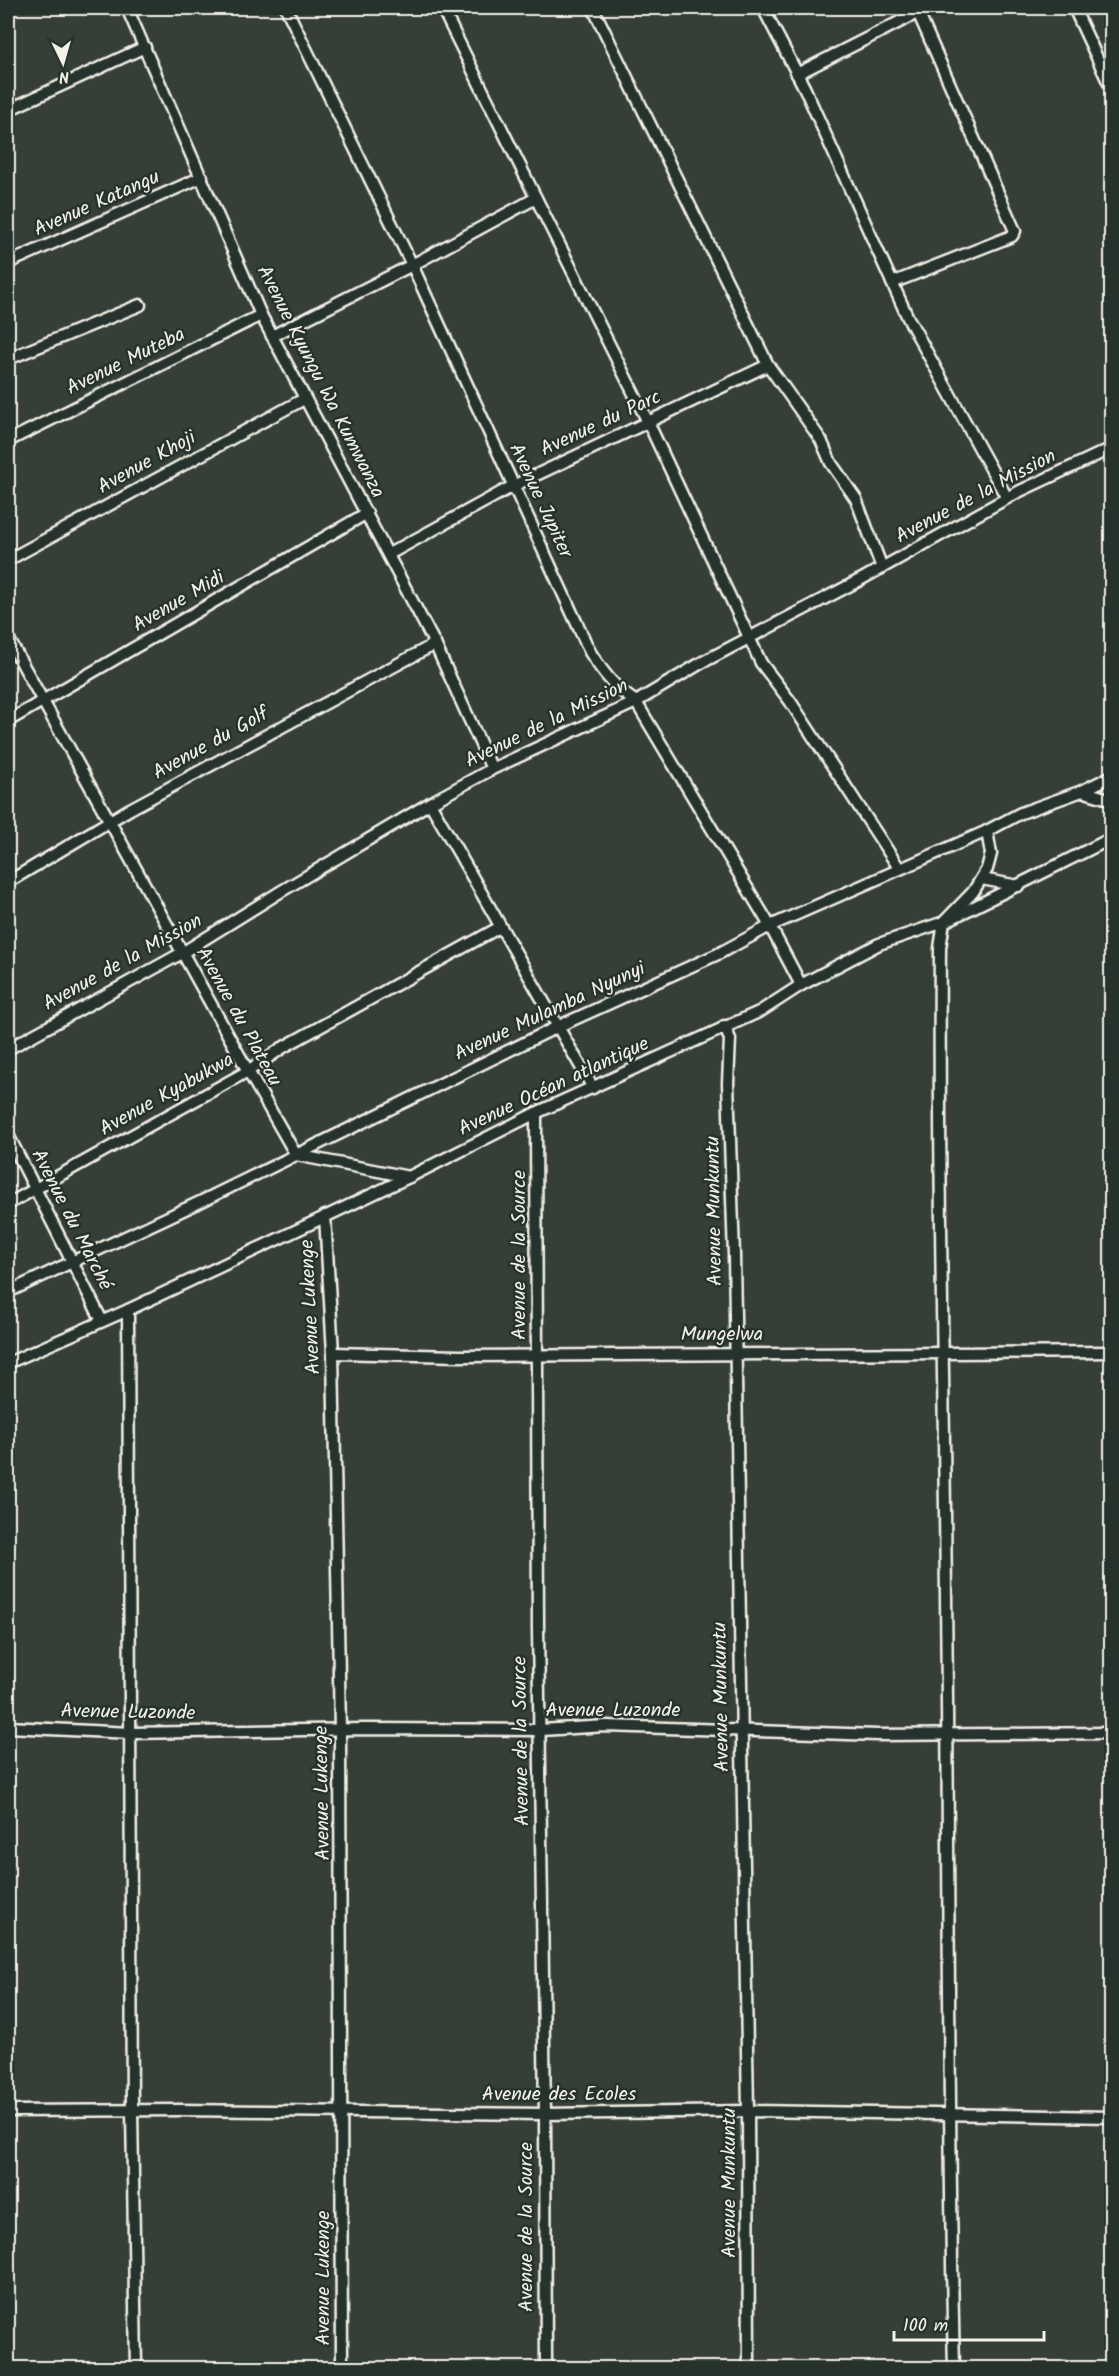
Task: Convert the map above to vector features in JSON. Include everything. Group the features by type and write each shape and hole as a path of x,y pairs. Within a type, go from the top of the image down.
{"street":[{"name":"Avenue Kyungu Wa Kumwanza","path":"127,8 146,47 261,315 435,644 492,769"},
{"name":"Avenue Jupiter","path":"286,8 412,265 590,652 603,673 617,689 636,702 770,926 801,986"},
{"path":"442,8 648,422 748,639 761,663 790,701 899,868"},
{"path":"593,8 768,366 821,440 831,463 856,499 882,568"},
{"path":"763,8 797,74 908,318 1007,498"},
{"path":"1074,8 1112,90"},
{"path":"797,74 917,10 1015,231 1012,236 892,283"},
{"path":"8,110 146,47"},
{"name":"Avenue Katangu","path":"8,263 202,177"},
{"path":"272,336 412,265 536,198"},
{"path":"8,359 140,306"},
{"name":"Avenue Muteba","path":"8,441 261,315"},
{"name":"Avenue du Parc","path":"389,554 513,486 768,366"},
{"name":"Avenue Khoji","path":"8,560 304,399"},
{"name":"Avenue de la Mission","path":"8,1048 182,953 430,803 492,769 636,702 701,663 882,568 1007,498 1112,448"},
{"name":"Avenue Midi","path":"8,721 367,513"},
{"name":"Avenue du Plateau","path":"8,638 296,1155"},
{"name":"Avenue du Golf","path":"8,882 110,822 435,644"},
{"name":"Avenue Mulamba Nyunyi","path":"8,1292 296,1155 557,1027 718,954 770,926 858,890 899,868 987,831 1021,813 1082,791 1112,776"},
{"path":"1082,791 1112,800"},
{"path":"430,803 592,1088"},
{"path":"954,2368 948,2116 947,1734 941,1352 940,934 944,922 973,892 982,879 991,854 987,831"},
{"name":"Avenue Océan atlantique","path":"8,1363 128,1310 409,1177 537,1113 761,1011 801,986 879,944 944,922 1112,838"},
{"path":"982,879 1018,886"},
{"name":"Avenue Kyabukwa","path":"8,1204 248,1071 282,1048 500,927"},
{"name":"Avenue Munkuntu","path":"724,1026 730,1039 728,1083 736,1353 748,2111 749,2368"},
{"name":"Avenue de la Source","path":"537,1113 538,1593 546,2368"},
{"name":"Avenue du Marché","path":"8,1135 102,1321"},
{"path":"296,1155 409,1177"},
{"name":"Avenue Lukenge","path":"324,1216 333,1353 340,1730 342,2368"},
{"path":"128,1310 132,2110 136,2368"},
{"name":"Mungelwa","path":"333,1353 538,1355 1112,1352"},
{"name":"Avenue Luzonde","path":"8,1727 130,1733 541,1730 606,1726 947,1734 1112,1733"},
{"name":"Avenue des Ecoles","path":"8,2111 340,2111 545,2114 748,2111 1112,2117"}]}
